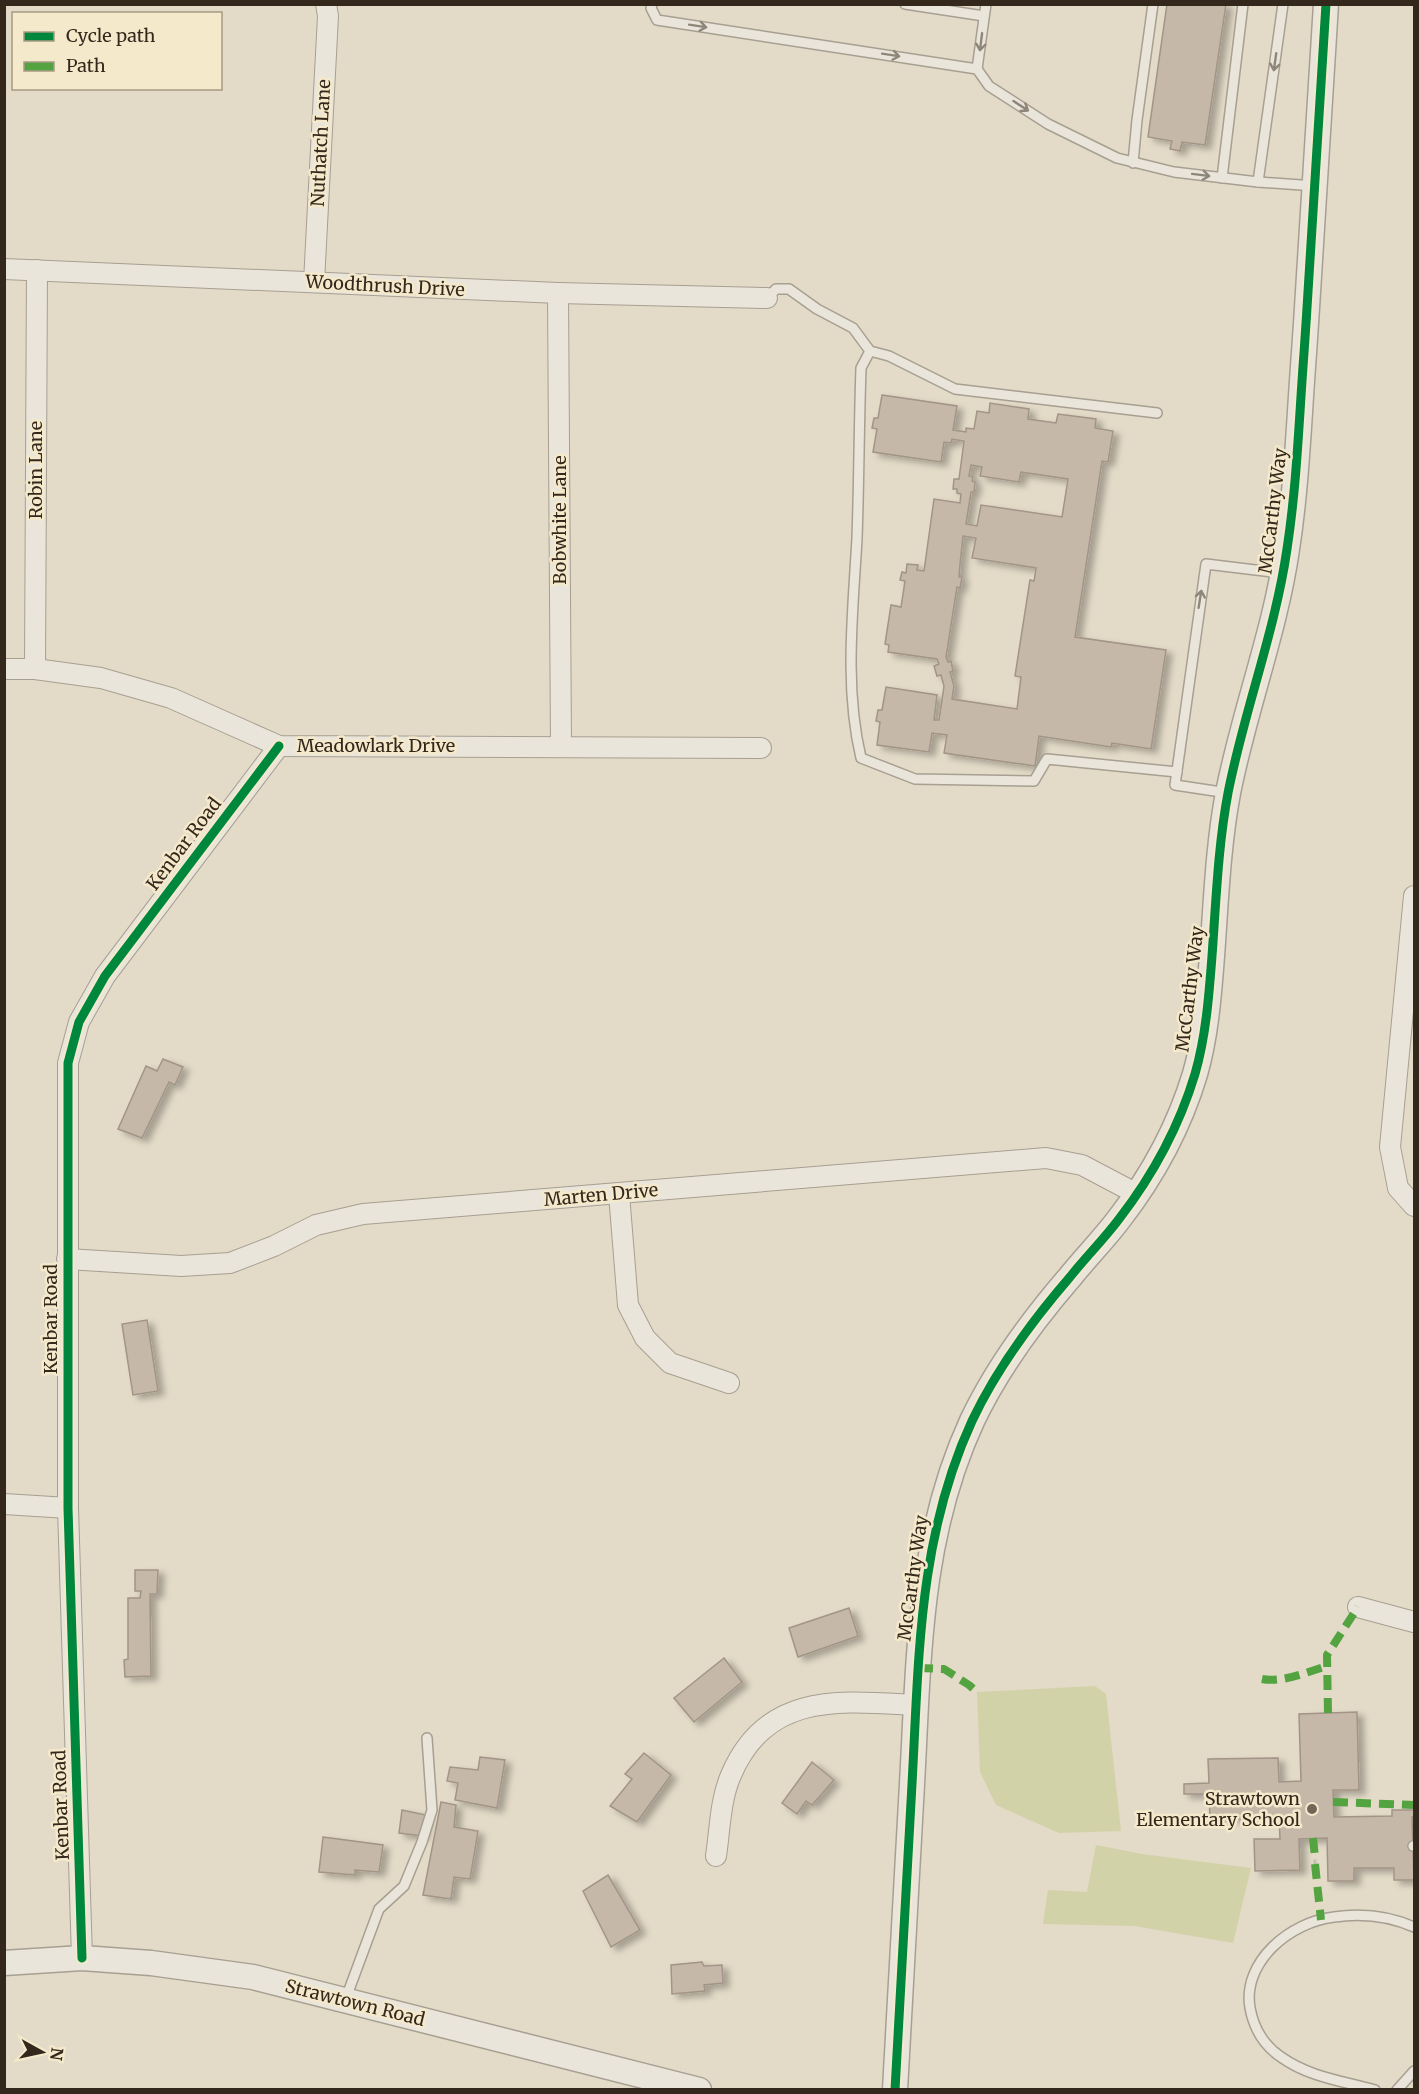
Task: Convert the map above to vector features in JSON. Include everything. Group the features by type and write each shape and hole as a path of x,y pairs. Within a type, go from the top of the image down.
{"street":[{"name":"Nuthatch Lane","path":"314,282 328,16 326,4"},
{"name":"McCarthy Way","path":"895,2090 923,1603 940,1506 962,1444 982,1401 1023,1335 1059,1289 1119,1220 1137,1194 1180,1119 1197,1067 1208,1003 1217,885 1228,793 1283,573 1296,457 1316,186 1326,4"},
{"name":"Woodthrush Drive","path":"4,269 558,293 766,298"},
{"name":"Robin Lane","path":"35,669 37,270"},
{"name":"Bobwhite Lane","path":"558,293 561,747"},
{"name":"Meadowlark Drive","path":"4,669 35,669 101,678 171,698 279,746 761,748"},
{"name":"Kenbar Road","path":"82,1958 68,1508 68,1063 79,1022 105,976 279,746"},
{"path":"1414,896 1412,957 1390,1147 1398,1188 1414,1206"},
{"name":"Marten Drive","path":"67,1259 181,1266 230,1263 274,1246 315,1225 363,1214 1046,1158 1082,1165 1137,1194"},
{"path":"619,1194 628,1305 645,1338 670,1363 729,1383"},
{"path":"4,1503 68,1508"},
{"path":"1358,1607 1414,1622"},
{"path":"716,1856 730,1776 746,1750 766,1728 792,1712 820,1704 852,1701 916,1705"},
{"name":"Strawtown Road","path":"4,1963 82,1958 252,1977 699,2090"}],"lane":[{"path":"652,4 651,8 657,20 978,69"},
{"path":"905,4 984,16"},
{"path":"986,4 978,69 989,86 1048,124 1117,158 1133,163 1174,172 1316,186"},
{"path":"1133,163 1153,4"},
{"path":"1222,178 1243,4"},
{"path":"1258,182 1283,4"},
{"path":"766,298 776,289 789,289 817,309 853,328 870,351 889,356 955,389 1157,412"},
{"path":"870,351 861,368 857,534 850,667 855,729 861,758 915,779 1034,781 1047,759 1177,772"},
{"path":"1228,793 1175,785 1206,564 1283,573"},
{"path":"345,2001 379,1909 404,1886 432,1810 427,1738"},
{"path":"1375,2090 1303,2071 1279,2056 1263,2040 1253,2024 1249,1998 1252,1979 1258,1965 1284,1937 1321,1920 1359,1915 1384,1917 1414,1927"},
{"path":"1397,2090 1414,2071"}],"path":[{"path":"1315,1857 1315,1864"}],"green space":[{"path":"1095,1686 1106,1694 1121,1831 1059,1833 996,1805 980,1772 977,1692"},
{"path":"1096,1845 1142,1854 1251,1868 1233,1943 1134,1926 1043,1924 1048,1890 1087,1892"}],"building":[{"path":"1167,4 1226,4 1205,145 1182,142 1180,151 1170,149 1172,141 1148,137"},
{"path":"882,395 957,406 953,430 966,432 966,428 974,429 977,411 989,413 990,403 1029,409 1028,419 1056,423 1058,414 1096,419 1095,428 1113,431 1108,462 1102,461 1075,637 1166,650 1151,749 1112,743 1111,747 1039,736 1035,766 944,753 947,735 932,733 929,752 877,745 880,722 876,721 878,710 882,710 886,687 937,695 934,720 939,720 944,686 941,675 937,676 934,666 939,664 937,659 888,652 889,645 885,644 891,605 901,607 905,581 900,580 902,572 906,573 907,564 918,565 917,570 924,571 934,499 960,503 961,494 957,493 957,489 953,489 954,479 959,479 964,441 952,439 951,443 944,442 941,462 873,452 877,429 872,428 874,418 878,418","holes":["971,465 982,467 980,476 1019,482 1021,472 1068,479 1062,517 981,505 977,526 966,524 971,492 974,492 975,482 972,481 973,477 969,476","963,536 976,538 972,558 1036,568 1034,581 1030,580 1015,676 1021,677 1017,709 952,699 954,686 950,672 953,671 951,661 948,662 946,657 957,587 960,588 962,577 959,577"]},
{"path":"163,1059 183,1067 175,1085 169,1082 142,1138 118,1129 146,1066 157,1071"},
{"path":"147,1320 158,1391 133,1395 122,1324"},
{"path":"135,1570 158,1570 157,1594 150,1594 151,1676 125,1677 124,1660 128,1659 128,1598 140,1598 141,1591 135,1591"},
{"path":"849,1608 858,1636 798,1657 789,1628"},
{"path":"724,1658 742,1682 694,1722 674,1698"},
{"path":"1357,1712 1359,1790 1333,1790 1334,1817 1392,1816 1392,1810 1414,1810 1414,1817 1412,1817 1414,1880 1394,1880 1394,1868 1354,1868 1354,1881 1328,1881 1327,1838 1299,1839 1300,1870 1255,1871 1254,1839 1280,1839 1279,1816 1210,1818 1209,1794 1184,1794 1184,1784 1209,1783 1208,1759 1278,1758 1279,1782 1301,1781 1299,1714"},
{"path":"644,1753 671,1775 637,1822 610,1806 632,1779 625,1774"},
{"path":"480,1757 505,1760 497,1808 455,1800 458,1783 447,1781 450,1767 478,1770"},
{"path":"812,1762 834,1780 812,1805 806,1801 797,1814 782,1803"},
{"path":"441,1802 456,1805 454,1827 478,1831 470,1879 454,1877 451,1899 423,1895"},
{"path":"402,1810 426,1815 422,1836 399,1833"},
{"path":"323,1837 383,1845 379,1872 355,1870 355,1875 319,1872"},
{"path":"608,1875 640,1930 611,1947 583,1891"},
{"path":"702,1962 704,1966 722,1965 723,1983 704,1985 705,1991 672,1994 671,1965"}],"marked path":[{"path":"1328,1713 1327,1655 1358,1607"},
{"path":"1262,1679 1278,1680 1327,1666"},
{"path":"918,1668 944,1669 977,1692"},
{"path":"1333,1802 1414,1805"},
{"path":"1313,1838 1315,1857"},
{"path":"1315,1864 1321,1920"}],"cycle path":[{"path":"895,2090 920,1645 924,1599 941,1509 954,1465 972,1421 1004,1364 1042,1311 1119,1219 1154,1168 1189,1094 1202,1045 1210,986 1220,854 1228,793 1275,611 1290,525 1299,426 1326,4"},
{"path":"82,1958 68,1508 68,1063 79,1022 105,976 279,746"}],"place":[{"name":"Strawtown Elementary School","path":"1312,1809"}]}
